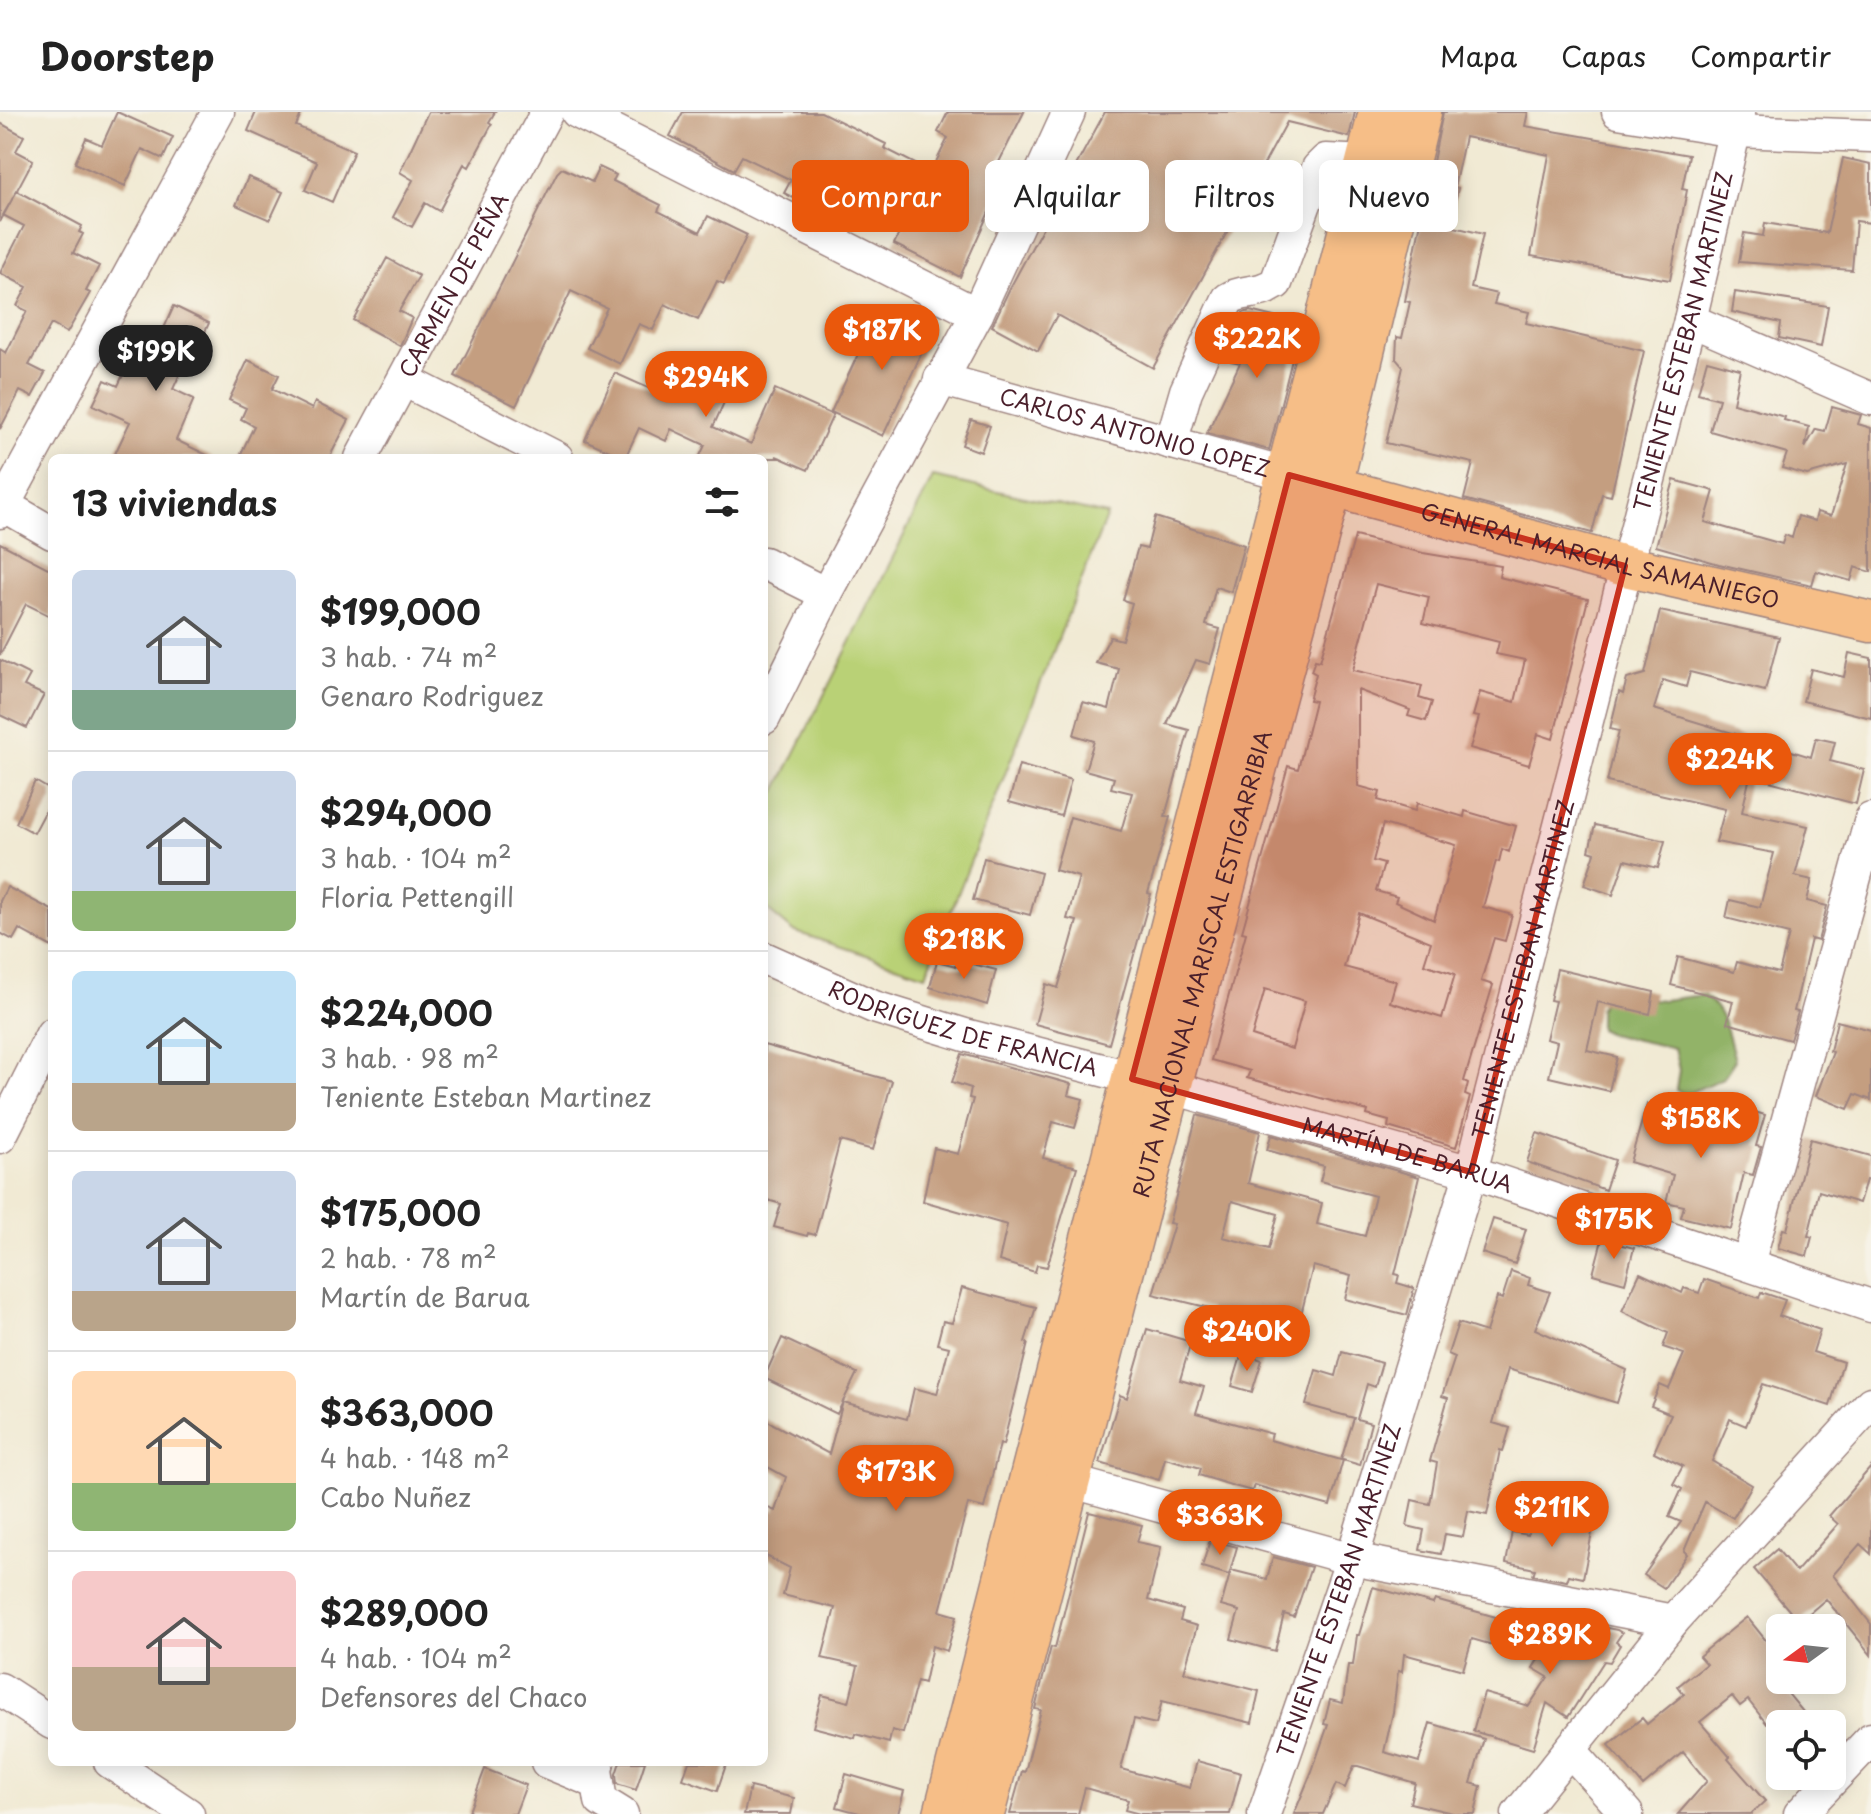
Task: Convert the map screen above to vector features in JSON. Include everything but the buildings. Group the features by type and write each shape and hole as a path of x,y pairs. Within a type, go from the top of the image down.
{"highway":[{"name":"RUTA NACIONAL MARISCAL ESTIGARRIBIA","path":"1369,160 1381,112"},
{"name":"RUTA NACIONAL MARISCAL ESTIGARRIBIA","path":"946,1814 1150,1083 1309,481 1419,112"},
{"name":"RUTA NACIONAL MARISCAL ESTIGARRIBIA","path":"1309,481 1355,232"},
{"name":"RUTA NACIONAL MARISCAL ESTIGARRIBIA","path":"982,1814 1069,1481 1150,1083"}],"main road":[{"name":"GENERAL MARCIAL SAMANIEGO","path":"1309,481 1625,566 1871,622"}],"street":[{"path":"48,531 1,507 218,112"},
{"name":"CARMEN DE PEÑA","path":"363,454 547,112"},
{"path":"577,112 977,314"},
{"path":"768,710 826,594 977,314 1069,112"},
{"path":"1618,112 1871,136"},
{"name":"TENIENTE ESTEBAN MARTINEZ","path":"1264,1814 1352,1559 1471,1172 1690,320 1736,122"},
{"path":"1171,443 1186,391 1228,299 1236,294 1262,292 1276,283 1319,167"},
{"path":"1690,320 1871,399"},
{"name":"CARLOS ANTONIO LOPEZ","path":"940,379 1309,481"},
{"path":"404,380 549,454"},
{"path":"768,565 826,594"},
{"path":"1748,1264 1871,819"},
{"name":"RODRIGUEZ DE FRANCIA","path":"768,960 874,1007 965,1035 1150,1083"},
{"path":"0,1137 48,1042"},
{"name":"MARTÍN DE BARUA","path":"1150,1083 1471,1172 1871,1306"},
{"path":"1518,1814 1673,1621 1870,1408"},
{"path":"1069,1481 1352,1559 1673,1621"},
{"path":"0,1689 48,1720"},
{"path":"1800,1814 1871,1739"},
{"path":"1571,1751 1627,1814"},
{"path":"116,1766 181,1812"},
{"path":"554,1766 601,1795"}],"highlighted area":[{"path":"1289,475 1625,566 1471,1172 1132,1079"}],"green space":[{"path":"933,477 1107,515 926,975 793,931 768,910 768,807"},
{"path":"1703,995 1721,1015 1735,1060 1723,1078 1685,1095 1676,1090 1679,1070 1674,1048 1599,1029 1599,1009 1603,1000 1612,996 1663,1000"}]}
